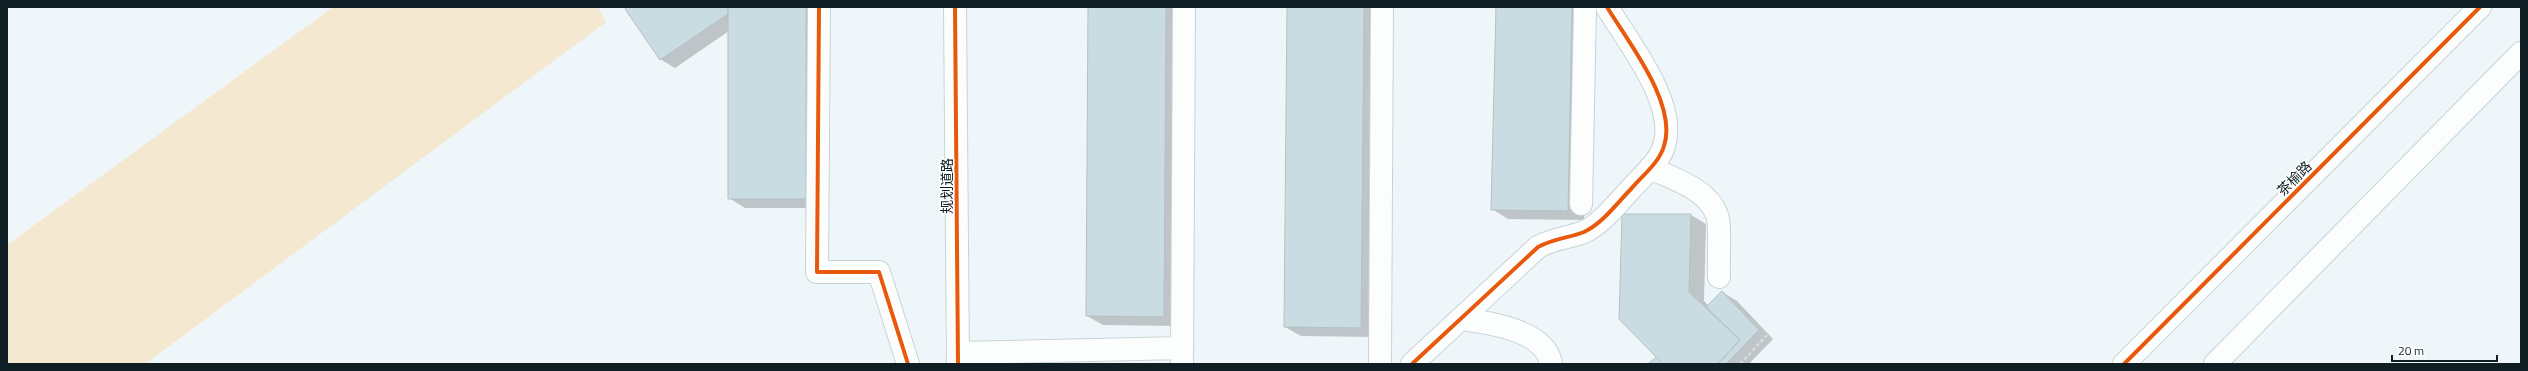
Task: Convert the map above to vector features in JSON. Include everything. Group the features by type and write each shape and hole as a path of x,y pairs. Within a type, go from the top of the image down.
{"street":[{"path":"819,7 817,272 879,272 908,364"},
{"name":"规划道路","path":"955,7 958,359"},
{"path":"958,359 1182,356 1184,7"},
{"path":"1380,364 1382,7"},
{"path":"1581,204 1586,7"},
{"path":"1412,364 1538,247 1554,239 1584,232 1599,222 1650,168 1664,146 1664,111 1660,94 1607,7"},
{"name":"茶榆路","path":"2124,364 2480,7"},
{"path":"2215,364 2521,53"},
{"path":"1650,168 1684,183 1705,196 1717,215 1718,277"},
{"path":"1460,319 1498,324 1518,332 1537,343 1550,359 1551,364"}],"path":[{"path":"1740,364 1768,335"}],"shaded area":[{"path":"333,7 598,7 606,22 145,364 7,364 7,245"}],"building":[{"path":"627,7 728,7 728,14 660,60 625,9"},
{"path":"728,7 806,7 806,199 728,199"},
{"path":"1088,7 1166,7 1164,317 1086,316"},
{"path":"1287,7 1364,7 1361,328 1284,327"},
{"path":"1496,7 1572,7 1568,211 1491,210"},
{"path":"1622,214 1691,214 1689,292 1740,340 1718,364 1663,364 1619,319"},
{"path":"1722,291 1759,330 1726,364 1718,364 1740,340 1706,307"},
{"path":"1656,357 1663,364 1648,364"}],"cycle path":[{"path":"819,7 817,272 879,272 908,364"},
{"path":"955,7 958,364"},
{"path":"1412,364 1538,247 1584,232 1597,223 1650,169 1662,152 1666,129 1664,111 1658,93 1638,55 1607,7"},
{"path":"2124,364 2480,7"}]}
